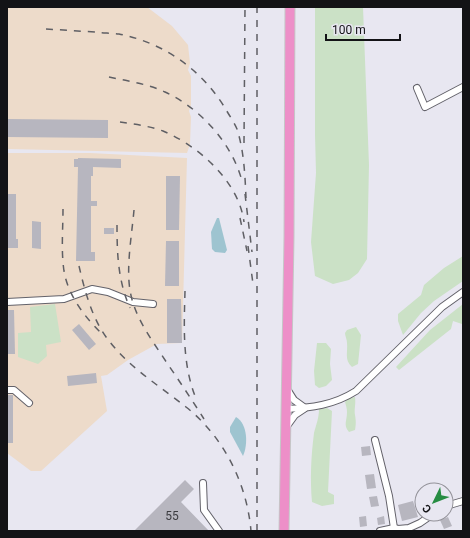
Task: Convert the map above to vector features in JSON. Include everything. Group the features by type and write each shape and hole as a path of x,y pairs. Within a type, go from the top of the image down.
{"highway":[{"path":"284,531 290,7"}],"street":[{"path":"417,88 425,107 463,88"},
{"path":"7,302 64,299 92,289 108,292 133,302 153,304"},
{"path":"286,409 323,406 336,402 356,391 442,307 463,292"},
{"path":"286,387 294,400 305,408"},
{"path":"7,390 14,390 29,403"},
{"path":"286,428 295,414 305,408"},
{"path":"375,440 397,530"},
{"path":"203,483 204,510 219,531"},
{"path":"380,531 410,528 421,522"}],"shaded area":[{"path":"7,7 147,7 172,26 188,45 190,63 188,70 191,76 191,105 189,111 191,117 190,144 187,153 7,149"},
{"path":"7,153 90,153 187,158 182,343 157,344 128,360 107,375 101,376 107,411 41,471 31,471 7,453"}],"green space":[{"path":"315,7 363,7 369,165 367,259 358,273 349,280 333,284 315,276 311,242 316,173"},
{"path":"463,256 463,281 434,301 421,313 403,335 398,321 398,314 421,295 424,285 444,268"},
{"path":"55,304 61,342 46,345 47,356 38,364 18,357 18,333 31,332 30,307"},
{"path":"463,304 462,324 453,321 451,329 399,370 396,367 430,330"},
{"path":"356,327 361,335 358,364 352,367 347,359 347,342 345,333 347,330"},
{"path":"317,343 326,343 331,349 330,364 332,380 326,386 319,388 315,385 314,371"},
{"path":"355,397 355,430 349,432 346,425 347,412 345,402 349,398"},
{"path":"327,408 332,411 328,492 334,495 334,504 322,506 312,502 312,459 314,433 319,409"}],"water":[{"path":"217,218 219,218 227,250 225,253 215,252 212,249 211,232"},
{"path":"236,417 243,424 246,435 246,446 243,456 230,432 230,427"}],"building":[{"path":"7,119 108,120 108,138 7,137"},
{"path":"74,159 121,159 121,168 93,167 93,176 91,176 91,201 97,201 97,206 91,206 91,252 95,252 95,261 76,261 78,167 74,167"},
{"path":"166,176 180,176 179,230 166,230"},
{"path":"7,194 16,194 16,239 18,239 18,248 7,248"},
{"path":"32,221 41,222 41,249 32,248"},
{"path":"104,228 114,228 114,234 104,234"},
{"path":"166,241 179,241 179,286 165,286"},
{"path":"167,299 181,299 182,343 167,343"},
{"path":"7,310 14,310 15,354 7,354"},
{"path":"79,324 96,344 89,350 72,330"},
{"path":"96,373 97,383 68,386 67,376"},
{"path":"7,395 13,395 13,443 7,443"},
{"path":"370,446 371,455 362,456 361,447"},
{"path":"374,474 376,488 367,489 365,475"},
{"path":"185,480 194,489 181,502 209,531 134,531"},
{"path":"377,496 379,506 371,507 369,497"},
{"path":"413,501 414,518 402,521 398,505"},
{"path":"366,516 367,526 360,527 359,517"},
{"path":"384,516 385,524 378,525 377,518"},
{"path":"441,522 450,522 452,526 444,529"}],"railway":[{"path":"244,143 245,7"},
{"path":"257,7 257,531"},
{"path":"46,29 119,34 135,38 166,51 193,70 205,81 215,94 237,129 243,154 246,198"},
{"path":"109,77 158,89 190,107 213,128 222,140 231,153 242,181"},
{"path":"120,122 147,126 163,131 190,146 203,156 226,180 241,207 244,222"},
{"path":"245,194 252,252"},
{"path":"63,209 62,240 66,280 73,297 88,319 100,332"},
{"path":"134,210 129,281 135,310 150,337 204,419"},
{"path":"240,218 247,251"},
{"path":"117,225 119,267 123,288 130,308"},
{"path":"248,246 253,284"},
{"path":"79,266 94,316 110,342 136,369 200,419 212,432 222,447 239,479 249,513 251,531"},
{"path":"185,291 184,333 186,361 192,388 197,401"}]}
